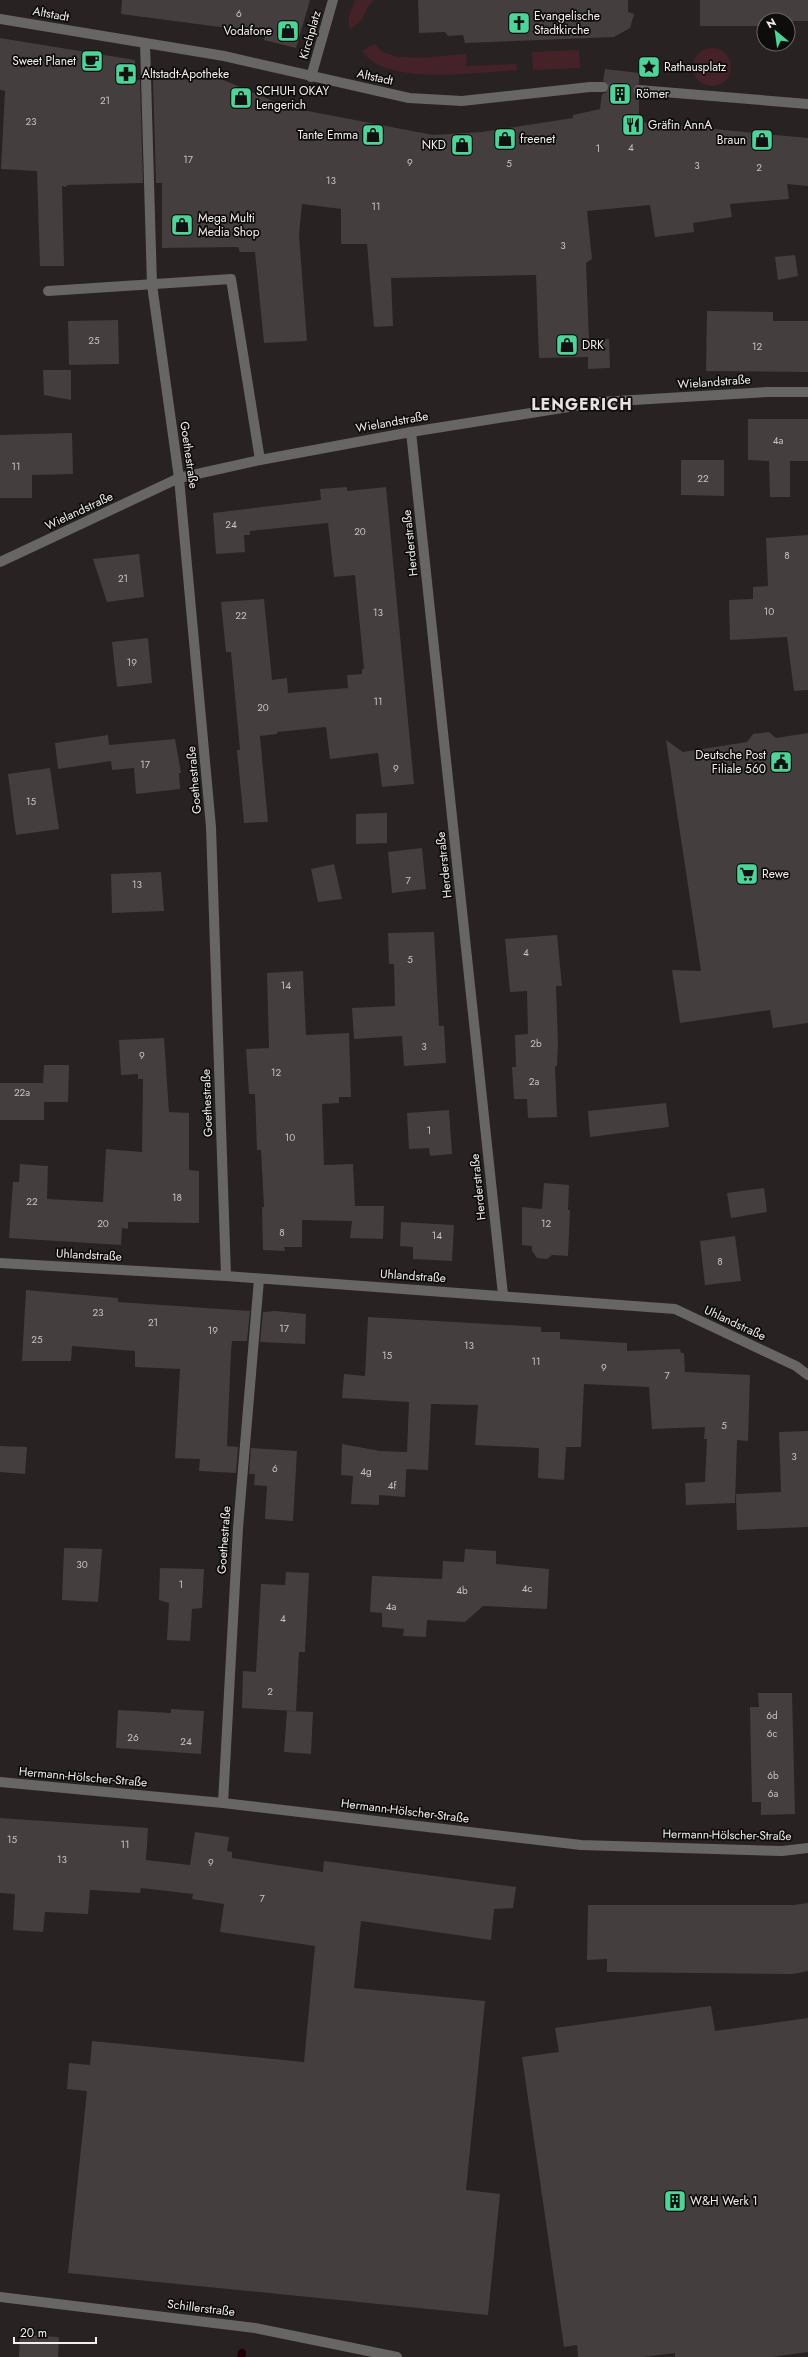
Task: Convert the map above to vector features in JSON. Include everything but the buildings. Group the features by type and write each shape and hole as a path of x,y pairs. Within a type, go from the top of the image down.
{"street":[{"name":"Kirchplatz","path":"311,77 333,0"},
{"name":"Altstadt","path":"0,19 224,56 311,77 409,98 462,101 590,87 603,87"},
{"path":"145,43 152,285"},
{"path":"639,90 808,104"},
{"path":"48,292 231,279 260,460"},
{"name":"Goethestraße","path":"152,285 179,478 211,827 226,1276"},
{"name":"Wielandstraße","path":"0,562 179,478 260,460 411,432 600,402 767,392 808,392"},
{"name":"Herderstraße","path":"411,432 502,1295"},
{"name":"Uhlandstraße","path":"0,1264 226,1276 502,1295 675,1309 796,1366 808,1375"},
{"name":"Goethestraße","path":"223,1803 237,1535 259,1279"},
{"name":"Hermann-Hölscher-Straße","path":"0,1782 223,1803 581,1844 782,1851 808,1848"},
{"name":"Schillerstraße","path":"0,2297 255,2328 397,2357"}],"shaded area":[{"path":"355,0 374,0 370,4 363,18 350,29 348,19"},
{"path":"375,44 382,51 392,55 417,58 466,54 467,66 516,64 517,70 434,75 411,73 391,69 374,62 362,51"},
{"path":"708,48 716,48 726,53 730,60 730,74 726,81 716,86 708,86 698,81 696,78 693,71 693,63 698,53 701,51"},
{"path":"579,50 580,68 533,70 532,52"}],"waterway":[{"path":"241,2357 242,2353"}],"tunnel":[{"path":"603,87 639,90"}],"place":[{"name":"Evangelische Stadtkirche","path":"519,23"},
{"name":"Vodafone","path":"288,31"},
{"name":"Sweet Planet","path":"92,61"},
{"name":"Rathausplatz","path":"649,67"},
{"name":"Altstadt-Apotheke","path":"126,74"},
{"name":"Römer","path":"620,94"},
{"name":"SCHUH OKAY Lengerich","path":"241,98"},
{"name":"Gräfin AnnA","path":"633,125"},
{"name":"Tante Emma","path":"373,135"},
{"name":"freenet","path":"505,139"},
{"name":"Braun","path":"762,140"},
{"name":"NKD","path":"462,145"},
{"name":"Mega Multi Media Shop","path":"182,225"},
{"name":"DRK","path":"567,345"},
{"name":"Deutsche Post Filiale 560","path":"781,762"},
{"name":"Rewe","path":"747,874"},
{"name":"W&H Werk 1","path":"675,2201"}],"district":[{"name":"LENGERICH","path":"582,404"}]}
